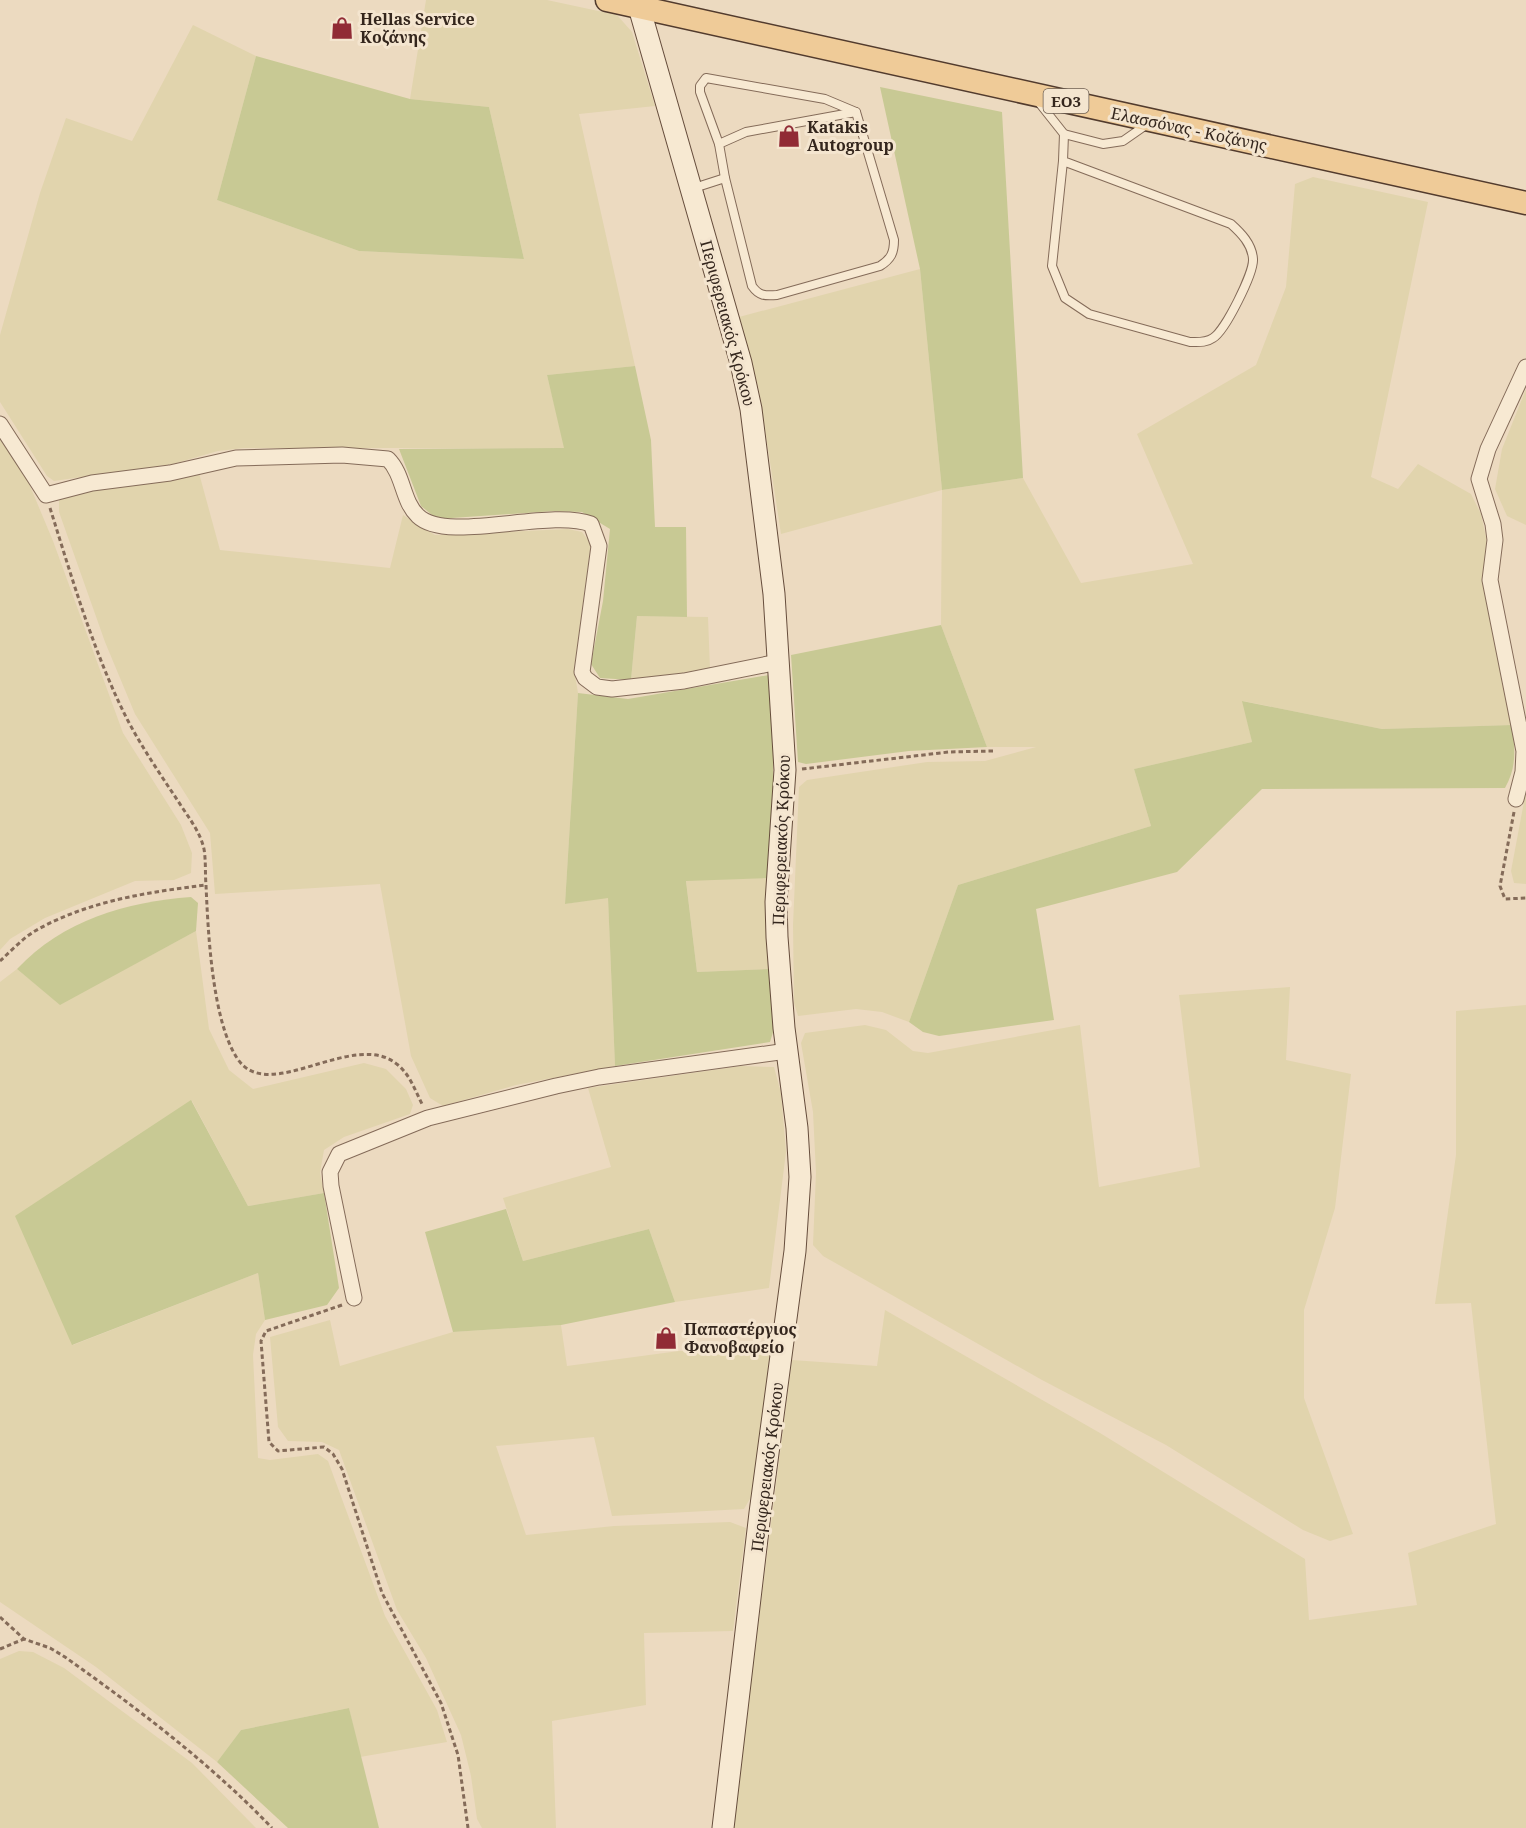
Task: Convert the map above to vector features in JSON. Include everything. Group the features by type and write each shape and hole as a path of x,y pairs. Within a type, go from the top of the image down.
{"main road":[{"name":"Ελασσόνας - Κοζάνης","path":"621,2 1526,203"}],"street":[{"name":"Περιφερειακός Κρόκου","path":"621,2 692,189 741,363 751,409 769,542 785,770 776,902 787,1051 797,1128 800,1177 795,1251 760,1513 723,1828"},
{"path":"1516,799 1523,772 1524,751 1490,580 1495,540 1493,524 1479,479 1488,448 1526,367"},
{"path":"0,424 46,495 92,483 170,473 236,458 342,455 388,459 399,476 415,513 426,523 466,526 570,519 591,524 595,528 598,546 582,672 585,678 597,687 612,689 663,684 778,662"},
{"path":"354,1298 331,1186 330,1172 339,1154 428,1118 598,1077 787,1051"}],"lane":[{"path":"706,78 831,101 856,111 894,240 894,250 890,260 880,266 777,295 766,296 757,293 752,286 725,178 719,144 700,92 700,86 706,78"},
{"path":"1033,94 1064,134 1103,144 1123,141 1152,121"},
{"path":"719,144 746,132 856,111"},
{"path":"1063,161 1231,224 1244,235 1253,259 1250,272 1233,310 1215,338 1203,342 1191,342 1089,314 1065,298 1053,266 1064,134"},
{"path":"692,189 725,178"}],"path":[{"path":"46,495 76,592 114,692 137,737 201,840 217,992 223,1024 237,1059 247,1068 267,1075 345,1056 367,1054 386,1059 405,1072 428,1118"},
{"path":"785,770 949,752 994,751"},
{"path":"1516,799 1500,886 1505,899 1526,898"},
{"path":"0,961 34,931 101,904 151,891 206,885"},
{"path":"354,1298 333,1309 266,1331 261,1341 269,1442 278,1451 324,1447 333,1454 342,1469 382,1593 441,1703 459,1755 468,1828"},
{"path":"0,1617 24,1639 65,1657 151,1719 196,1756 272,1828"},
{"path":"0,1649 24,1639"}],"shaded area":[{"path":"426,0 547,0 617,15 632,32 655,106 579,114 635,366 547,375 565,448 244,448 218,451 173,464 54,481 47,476 0,402 0,335 40,193 66,118 132,141 193,25 256,56 217,200 359,251 524,259 489,107 410,99"},
{"path":"1313,177 1428,202 1371,477 1398,489 1418,464 1471,494 1481,514 1487,542 1486,587 1512,725 1382,729 1243,701 1252,742 1134,769 1151,826 958,885 909,1022 882,1012 856,1009 798,1016 794,1003 793,925 799,787 807,780 927,762 985,761 1036,747 987,747 941,625 942,490 1023,478 1081,583 1193,564 1137,434 1256,365 1286,287 1295,184"},
{"path":"920,269 942,490 781,534 759,390 739,317"},
{"path":"1526,389 1526,525 1507,516 1495,489 1502,449"},
{"path":"0,437 25,474 53,541 123,733 181,825 192,853 191,873 174,880 135,881 45,918 10,939 0,950"},
{"path":"199,473 220,550 390,568 403,515 435,535 568,529 582,532 591,544 574,669 578,693 565,904 608,897 615,1066 516,1085 443,1106 430,1098 411,1056 380,884 215,894 210,833 135,714 105,642 59,512 59,498 82,491"},
{"path":"637,616 708,617 710,669 631,680"},
{"path":"1526,791 1526,884 1514,883 1511,871"},
{"path":"769,878 770,969 697,972 686,880"},
{"path":"196,931 209,1029 229,1070 253,1089 364,1063 386,1069 406,1089 413,1105 410,1114 344,1137 324,1150 320,1173 324,1193 248,1206 192,1101 73,1345 258,1273 265,1320 256,1334 253,1355 258,1458 270,1460 318,1454 328,1461 385,1616 437,1710 447,1742 360,1757 349,1708 241,1730 217,1762 96,1667 0,1602 0,982 17,969 60,1004"},
{"path":"1290,987 1286,1060 1351,1074 1335,1208 1304,1310 1304,1398 1353,1534 1330,1541 1303,1530 1166,1445 1042,1380 823,1256 813,1245 816,1173 813,1112 801,1043 805,1033 865,1025 886,1030 913,1051 928,1053 1080,1025 1099,1187 1200,1167 1179,995"},
{"path":"1526,1005 1526,1828 732,1828 792,1360 877,1366 885,1310 1100,1433 1305,1559 1309,1620 1417,1605 1408,1553 1496,1524 1471,1303 1435,1304 1456,1155 1456,1011"},
{"path":"741,1066 774,1067 781,1093 786,1152 769,1288 675,1302 649,1229 523,1261 503,1198 611,1167 588,1088"},
{"path":"330,1320 340,1366 453,1332 561,1325 567,1366 679,1351 770,1351 754,1492 744,1509 612,1516 594,1437 496,1446 526,1535 614,1526 730,1522 746,1528 733,1631 644,1633 646,1705 552,1721 556,1828 482,1828 477,1819 471,1776 461,1735 426,1658 397,1610 339,1450 322,1442 288,1441 278,1427 270,1337"},
{"path":"19,1651 33,1652 64,1668 192,1763 256,1828 0,1828 0,1659"}],"green space":[{"path":"256,56 410,99 489,107 524,259 359,251 217,200"},
{"path":"880,87 1002,112 1023,478 942,490 920,269"},
{"path":"635,366 651,440 655,527 686,527 687,617 637,616 631,680 600,678 591,664 603,601 610,529 582,512 554,511 437,519 421,506 399,449 564,448 547,375"},
{"path":"941,625 987,747 909,751 806,764 798,762 791,655"},
{"path":"769,675 773,686 773,815 769,878 686,881 697,972 770,969 774,1029 770,1042 615,1066 608,898 565,904 578,693 628,699"},
{"path":"1242,701 1382,729 1512,725 1514,750 1512,773 1505,788 1262,789 1177,872 1036,909 1054,1020 939,1036 923,1032 909,1022 958,885 1151,826 1134,769 1252,742"},
{"path":"191,897 198,903 196,931 60,1005 17,969 54,938 97,916 143,903"},
{"path":"191,1100 248,1206 324,1193 339,1288 327,1305 265,1320 258,1273 72,1345 15,1216"},
{"path":"506,1209 523,1261 649,1229 675,1302 561,1325 453,1332 425,1232"},
{"path":"349,1708 379,1828 288,1828 217,1762 241,1730"}],"place":[{"name":"Hellas Service Κοζάνης","path":"342,28"},
{"name":"Katakis Autogroup","path":"789,136"},
{"name":"Παπαστέργιος Φανοβαφείο","path":"666,1338"}]}
